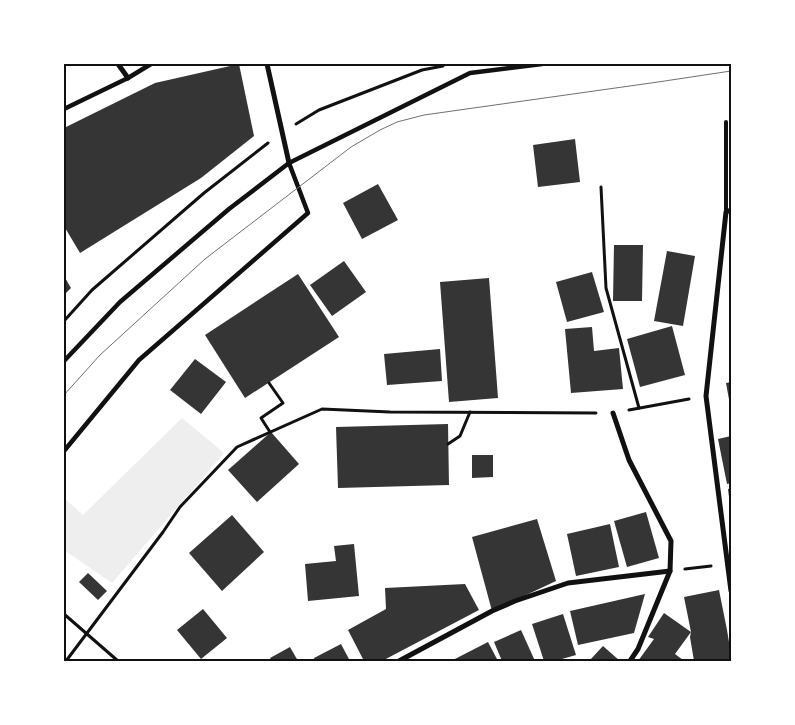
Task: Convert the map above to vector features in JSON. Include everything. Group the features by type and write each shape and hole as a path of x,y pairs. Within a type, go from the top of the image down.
{"street":[{"path":"118,64 128,78"},
{"path":"64,109 128,78 151,64"},
{"path":"64,451 139,360 308,213 289,163 267,64"},
{"path":"64,361 120,302 229,209 289,163 470,74 542,64"},
{"path":"729,211 706,396 731,592"},
{"path":"613,413 629,460 671,541 670,571 638,649 630,661"},
{"path":"400,661 492,611 568,583 670,571"}],"lane":[{"path":"726,122 729,211"}],"path":[{"path":"601,187 606,288 639,408"},
{"path":"269,383 283,403 261,418 270,432"},
{"path":"66,661 180,507 237,446 322,409 390,412 613,413 706,396"},
{"path":"448,444 460,436 470,412"},
{"path":"670,571 727,564"},
{"path":"64,614 118,661"}],"shaded area":[{"path":"182,418 224,453 112,583 64,550 64,498 83,515"}],"building":[{"path":"239,64 254,136 201,178 80,253 64,226 64,128 155,83"},
{"path":"575,139 580,182 538,187 533,145"},
{"path":"378,184 398,220 362,239 343,203"},
{"path":"614,245 643,245 642,301 613,301"},
{"path":"667,251 695,256 683,326 654,321"},
{"path":"344,261 366,292 332,316 310,285"},
{"path":"592,272 604,312 567,322 556,282"},
{"path":"298,274 339,337 245,398 205,335"},
{"path":"64,276 71,288 64,295"},
{"path":"489,278 498,398 449,402 440,282"},
{"path":"672,326 685,375 640,387 627,339"},
{"path":"592,327 594,351 619,348 623,389 571,393 565,329"},
{"path":"440,349 442,381 387,385 384,354"},
{"path":"195,359 226,382 201,414 170,390"},
{"path":"731,382 731,405 730,405 726,383"},
{"path":"448,424 449,485 338,488 336,427"},
{"path":"271,432 299,464 257,502 228,470"},
{"path":"731,436 731,483 727,484 718,439"},
{"path":"472,455 493,455 493,477 472,478"},
{"path":"731,488 731,505 730,505 728,489"},
{"path":"646,512 659,558 627,567 614,521"},
{"path":"232,515 264,552 222,591 189,553"},
{"path":"537,519 556,581 492,611 472,537"},
{"path":"610,524 619,567 576,576 567,534"},
{"path":"354,544 359,596 308,601 305,564 336,561 334,546"},
{"path":"88,573 107,591 98,600 79,582"},
{"path":"465,584 479,610 382,661 364,661 348,630 386,609 385,588"},
{"path":"719,590 731,661 694,661 690,637 691,632 684,597"},
{"path":"645,594 634,633 578,645 570,611"},
{"path":"203,609 227,638 201,659 177,630"},
{"path":"664,613 691,632 675,654 682,661 638,661 654,639 648,637"},
{"path":"563,614 576,655 555,661 544,661 532,624"},
{"path":"521,630 535,661 502,661 494,642"},
{"path":"488,642 498,661 451,661"},
{"path":"341,644 350,661 315,661 314,658"},
{"path":"603,646 620,661 589,661"},
{"path":"290,647 298,661 272,661 270,658"}],"tram line":[{"path":"64,395 100,355 205,259 351,147 380,130 397,122 424,115 731,71"}]}
